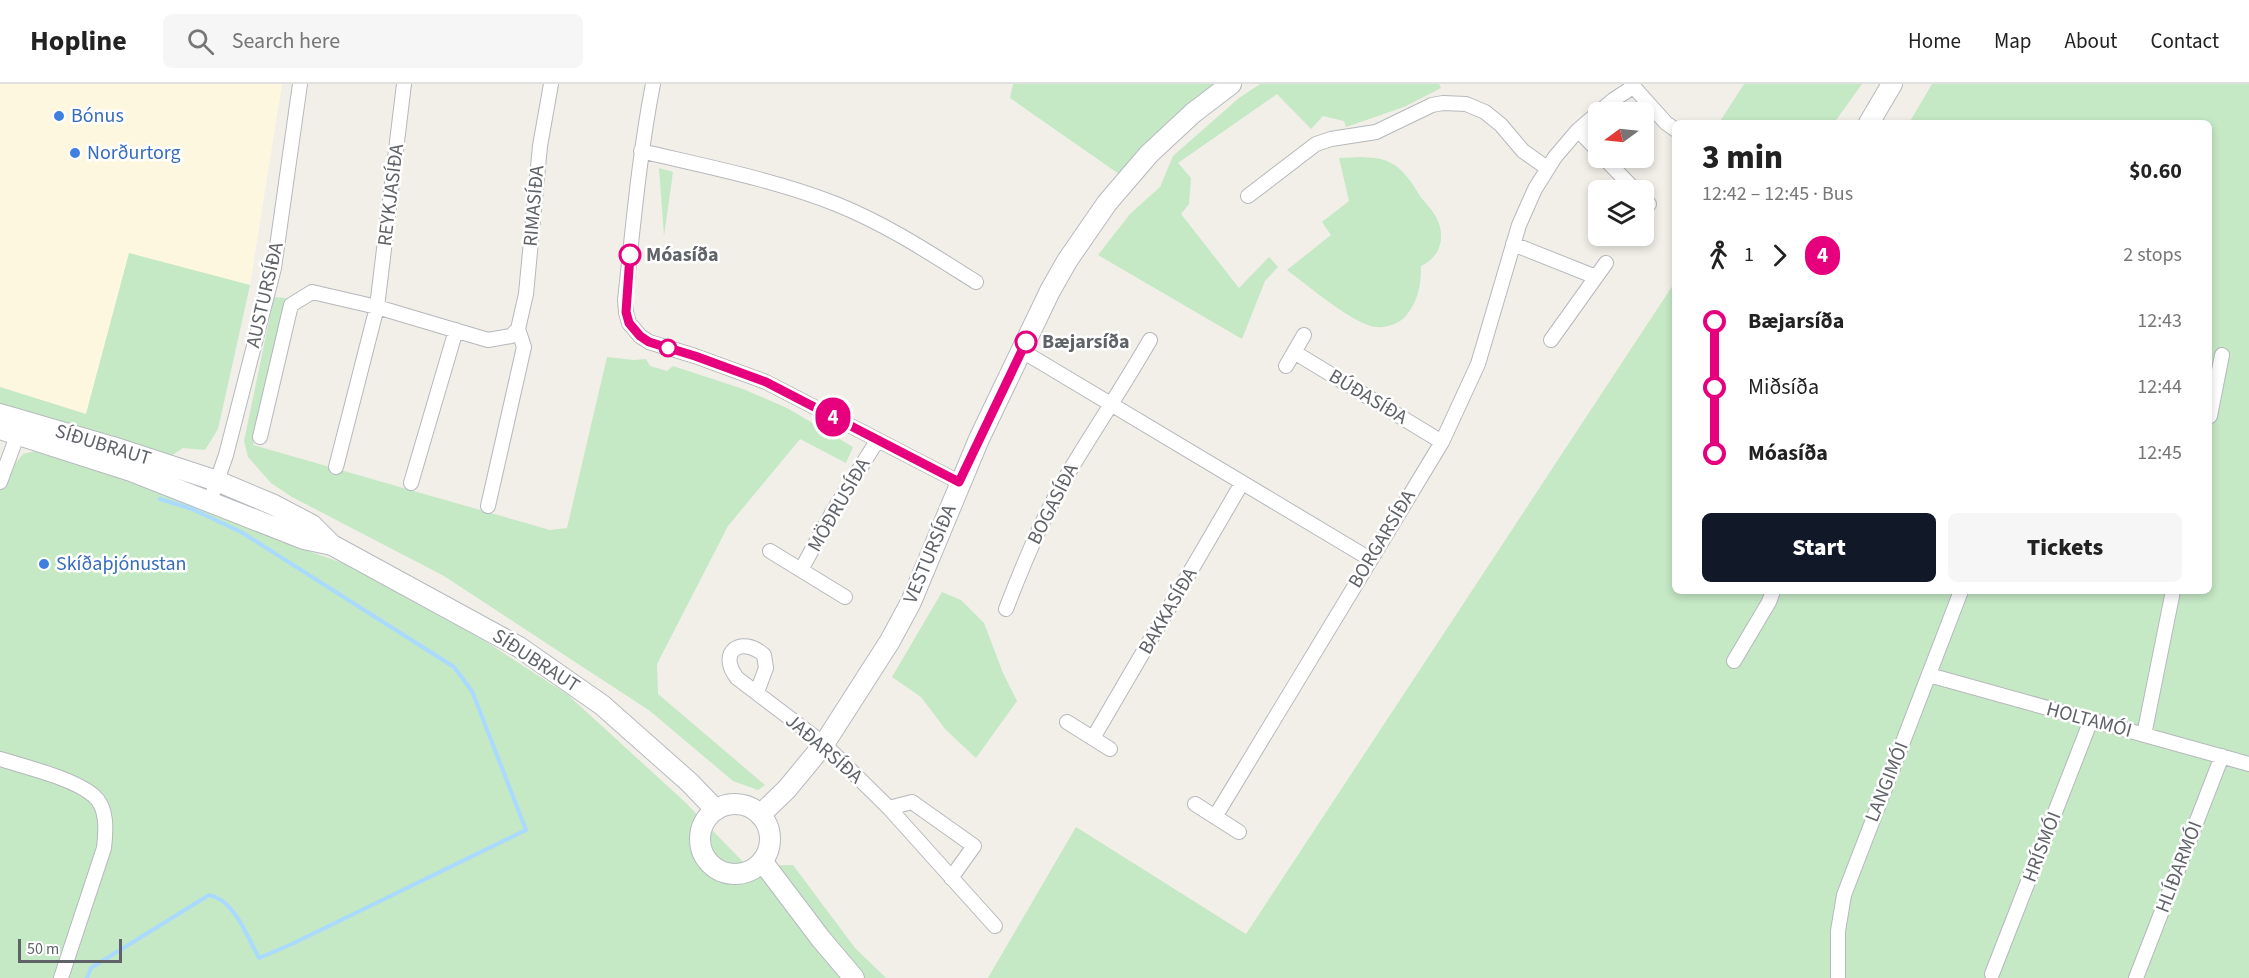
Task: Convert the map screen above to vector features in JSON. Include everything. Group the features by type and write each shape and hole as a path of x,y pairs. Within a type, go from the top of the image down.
{"street":[{"name":"AUSTURSÍÐA","path":"210,501 226,455 274,268 300,84"},
{"name":"REYKJASÍÐA","path":"377,307 404,84"},
{"name":"RIMASÍÐA","path":"488,506 524,346 518,329 526,294 540,146 551,84"},
{"path":"653,84 641,151 625,300 629,323 634,330 649,342 766,382 959,482"},
{"name":"VESTURSÍÐA","path":"760,815 787,789 824,744 890,641 911,602 959,482 1050,291 1067,261 1107,203 1164,140 1193,113 1231,84"},
{"path":"1871,120 1892,84"},
{"path":"1632,86 1672,126"},
{"name":"BORGARSÍÐA","path":"1215,816 1442,442 1478,364 1526,206 1547,168 1578,130 1632,86"},
{"path":"1248,196 1316,144 1331,139 1362,136 1376,132 1432,105 1443,103 1466,104 1485,112 1501,125 1523,151 1547,168"},
{"path":"1578,130 1588,140"},
{"path":"641,151 797,190 835,203 894,232 976,282"},
{"path":"1614,168 1625,180"},
{"path":"1513,244 1596,277"},
{"path":"1551,340 1606,263"},
{"path":"260,437 291,305 312,292 377,307 488,340 511,336 518,329"},
{"path":"336,467 377,307"},
{"path":"411,483 456,330"},
{"path":"1286,366 1304,335"},
{"path":"1112,405 1150,340"},
{"path":"1022,351 1370,559"},
{"name":"BÚÐASÍÐA","path":"1294,352 1442,442"},
{"path":"2212,406 2222,355"},
{"name":"BOGASÍÐA","path":"1006,609 1020,571 1045,517 1077,458 1112,405"},
{"name":"SÍÐUBRAUT","path":"0,414 13,428 210,501 304,539 332,545"},
{"name":"SÍÐUBRAUT","path":"13,428 217,482 274,505 312,525 332,545 519,647 602,705 689,782 716,810"},
{"path":"0,482 13,428"},
{"name":"MÖÐRUSÍÐA","path":"801,570 832,513 877,441"},
{"name":"BAKKASÍÐA","path":"1093,738 1242,483"},
{"path":"770,551 845,597"},
{"path":"1734,661 1772,594"},
{"name":"LANGIMÓI","path":"1838,978 1839,931 1844,895 1961,594"},
{"path":"2144,735 2173,594"},
{"name":"HOLTAMÓI","path":"1929,675 2249,764"},
{"name":"JAÐARSÍÐA","path":"757,692 824,744 889,808 995,926"},
{"name":"HRÍSMÓI","path":"1992,974 2091,720"},
{"path":"1067,722 1110,748"},
{"name":"HLÍÐARMÓI","path":"2136,978 2222,756"},
{"path":"0,759 66,780 94,795 103,812 106,831 104,848 61,978"},
{"path":"889,808 912,802 974,846 951,878"},
{"path":"732,804 750,807 760,815 768,827 770,836 770,845 762,861 744,873 733,874 713,866 706,858 700,837 708,818 716,810 732,804"},
{"path":"1195,804 1239,832"},
{"path":"762,861 821,939 854,978"}],"shaded area":[{"path":"0,84 282,84 250,285 129,254 86,414 0,387"}],"green space":[{"path":"1013,84 1220,84 1119,174 1010,98"},
{"path":"1260,84 1439,84 1441,88 1404,107 1346,127 1344,121 1323,116 1311,129 1277,94 1178,163 1191,178 1189,204 1181,214 1239,288 1269,257 1278,267 1265,281 1242,339 1098,255 1130,214 1160,187 1173,156 1239,98"},
{"path":"1744,84 1862,84 1836,120 1721,120"},
{"path":"1932,84 2249,84 2249,978 988,978 1076,827 1246,934 1672,287 1672,594 2212,594 2212,120 1911,120"},
{"path":"1361,157 1386,160 1403,172 1435,216 1441,233 1437,252 1433,258 1421,266 1419,287 1413,306 1405,317 1395,324 1384,327 1367,325 1355,319 1287,270 1331,235 1322,222 1349,201 1339,158"},
{"path":"659,168 673,172 664,236"},
{"path":"129,253 250,285 218,429 205,450 183,448 165,460 0,410 0,387 86,414"},
{"path":"274,297 286,298 253,445 550,530 567,528 607,357 646,359 650,366 667,371 673,366 743,389 787,408 853,447 846,463 800,439 728,526 657,664 658,694 765,785 758,790 733,781 650,711 444,576 292,497 271,483 248,457 244,441"},
{"path":"40,450 142,484 292,545 356,568 468,630 568,695 685,802 747,866 793,865 855,948 886,978 0,978 0,462 14,465 23,454"},
{"path":"942,592 961,600 984,623 1003,673 1017,701 976,758 946,730 921,697 892,677"}],"waterway":[{"path":"87,978 91,968 209,895 218,898 233,912 259,958 526,830 472,691 454,667 241,532 192,509 160,499"}],"bus line":[{"name":"4","path":"630,255 625,300 626,312 629,323 640,336 649,342 766,382 959,482 1026,342"}],"place":[{"name":"Bónus","path":"59,116"},
{"name":"Norðurtorg","path":"75,153"},
{"name":"Móasíða","path":"630,255"},
{"name":"Bæjarsíða","path":"1026,342"},
{"name":"Skíðaþjónustan","path":"44,564"}]}
